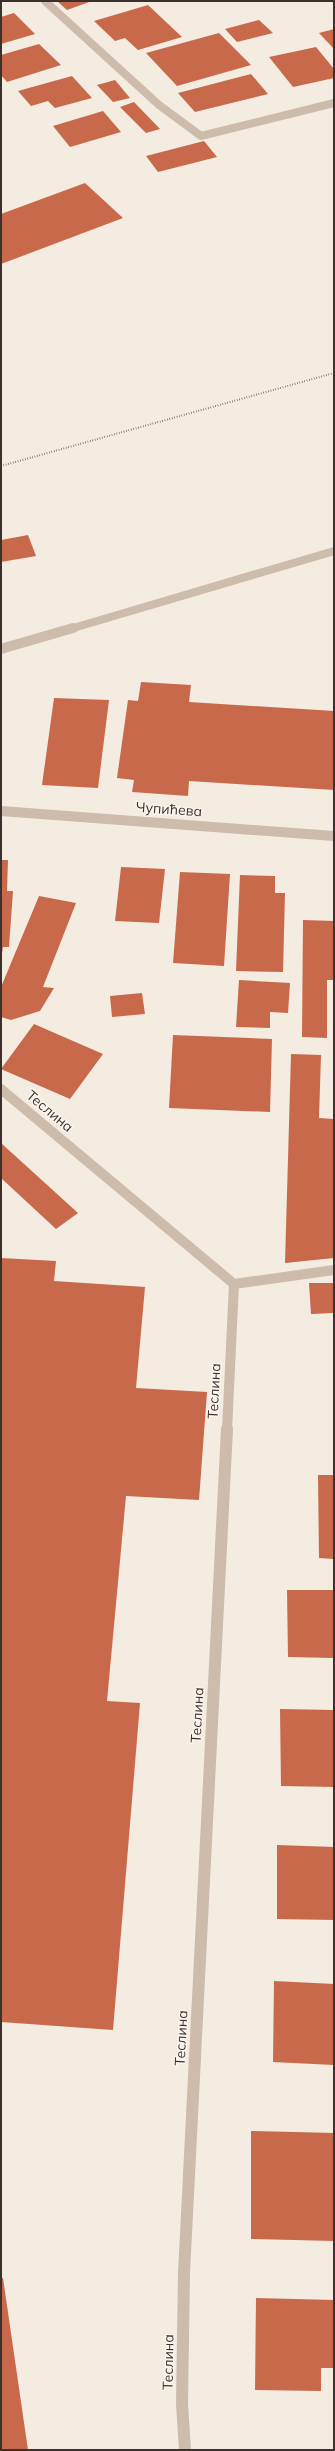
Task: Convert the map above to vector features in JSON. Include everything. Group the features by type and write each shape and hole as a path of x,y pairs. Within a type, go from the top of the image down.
{"street":[{"path":"45,1 159,105 201,136 334,103"},
{"path":"1,649 334,552"},
{"name":"Чупићева","path":"1,810 334,836"},
{"name":"Теслина","path":"1,1089 234,1284 184,2273 182,2404 185,2450"},
{"path":"234,1284 334,1270"}],"building":[{"path":"57,1 92,1 67,10"},
{"path":"148,5 182,37 138,50 125,38 115,41 94,21"},
{"path":"14,13 35,34 1,44 1,17"},
{"path":"259,20 273,33 237,42 225,29"},
{"path":"334,29 334,49 319,33"},
{"path":"219,33 251,65 177,86 146,53"},
{"path":"39,44 61,65 7,82 1,75 1,55"},
{"path":"316,47 334,69 334,78 293,87 269,57"},
{"path":"251,74 268,94 195,112 178,93"},
{"path":"72,76 92,98 55,108 48,101 31,106 18,91"},
{"path":"115,80 130,98 113,102 97,85"},
{"path":"134,102 160,129 146,133 120,107"},
{"path":"103,111 121,132 70,147 53,126"},
{"path":"204,141 217,157 158,172 146,156"},
{"path":"85,183 123,218 1,264 1,214"},
{"path":"28,535 36,556 1,562 1,540"},
{"path":"141,682 191,685 189,702 334,711 334,790 189,781 188,796 132,792 134,780 117,778 128,700 138,701"},
{"path":"54,698 109,700 98,788 42,785"},
{"path":"1,860 8,860 7,891 13,891 9,947 3,947 2,953"},
{"path":"121,867 165,869 159,923 115,921"},
{"path":"180,872 230,874 224,966 173,963"},
{"path":"240,875 275,876 275,893 285,893 283,972 236,971"},
{"path":"39,896 76,903 43,987 54,988 40,1011 11,1020 1,1017 1,987"},
{"path":"303,920 334,921 334,980 327,980 327,1038 302,1037"},
{"path":"239,980 290,983 288,1013 270,1012 270,1028 236,1027"},
{"path":"142,993 145,1014 112,1017 110,996"},
{"path":"34,1024 103,1054 70,1099 1,1069"},
{"path":"173,1035 272,1039 270,1112 169,1108"},
{"path":"291,1054 321,1055 319,1118 334,1119 334,1258 285,1263"},
{"path":"1,1143 78,1213 56,1229 1,1178"},
{"path":"1,1258 56,1261 54,1281 145,1287 136,1388 207,1392 199,1500 126,1496 107,1701 140,1703 113,2030 1,2022"},
{"path":"309,1283 334,1283 334,1313 311,1314"},
{"path":"318,1475 334,1475 334,1559 319,1558"},
{"path":"287,1590 334,1590 334,1658 288,1657"},
{"path":"280,1709 334,1710 334,1787 281,1786"},
{"path":"277,1845 334,1847 334,1920 277,1919"},
{"path":"274,1981 334,1984 334,2065 273,2062"},
{"path":"251,2131 334,2133 334,2241 251,2239"},
{"path":"1,2278 3,2278 28,2450 1,2450"},
{"path":"256,2298 334,2300 334,2368 321,2368 321,2391 255,2390"}],"railway":[{"path":"1,466 334,373"}]}
